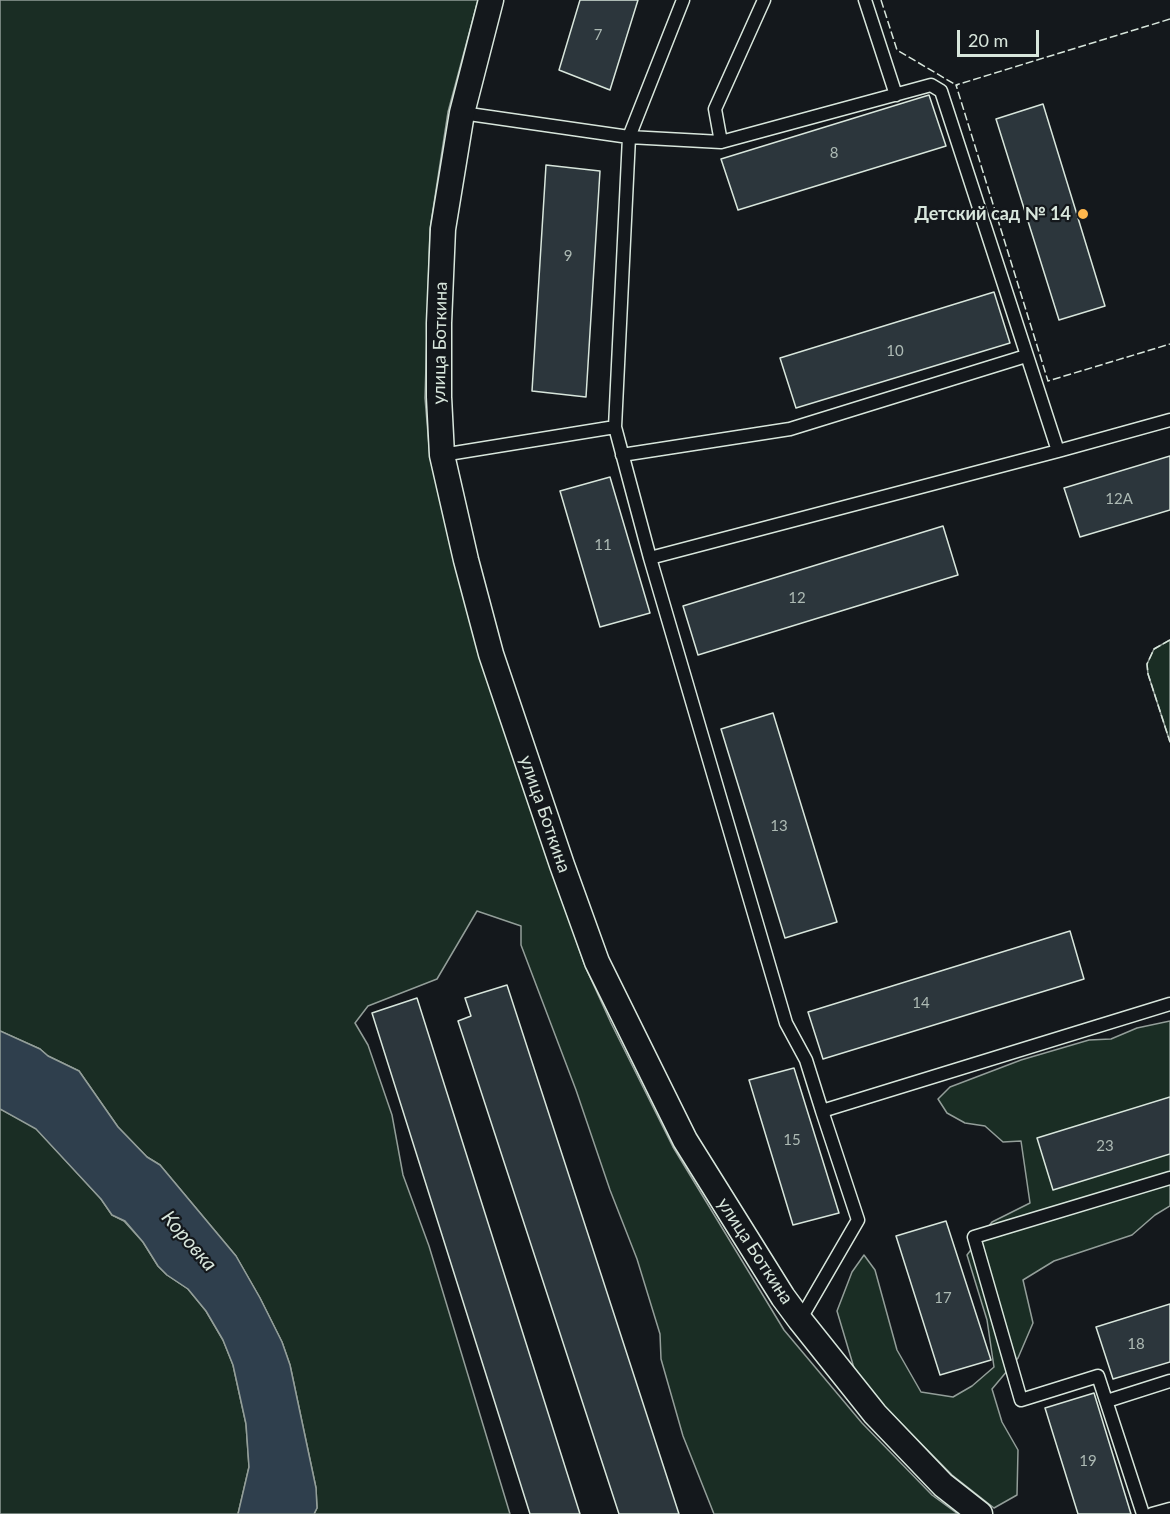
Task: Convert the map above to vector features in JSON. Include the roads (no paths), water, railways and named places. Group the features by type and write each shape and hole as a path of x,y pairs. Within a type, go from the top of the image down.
{"street":[{"name":"улица Боткина","path":"491,0 462,113 443,229 439,323 442,455 466,560 491,654 597,962 684,1140 783,1297 800,1320 875,1414 943,1485 980,1514"}],"lane":[{"path":"683,0 629,137 615,427 650,558 786,1023 806,1060 858,1220 800,1320"},
{"path":"721,142 715,109 764,0"},
{"path":"865,0 896,95"},
{"path":"462,113 629,137 721,142 931,85 941,91 1058,451"},
{"path":"622,455 790,429 1026,356"},
{"path":"650,558 1170,420"},
{"path":"442,455 615,427"},
{"path":"822,1111 1170,1004"},
{"path":"1143,1514 1098,1376 1021,1400 974,1237 1170,1178"},
{"path":"1107,1401 1170,1381"},
{"path":"1152,1514 1170,1509"}],"water":[{"name":"Коровка","path":"0,1031 40,1049 48,1056 79,1071 118,1127 147,1157 160,1165 236,1256 282,1342 290,1365 316,1488 317,1508 314,1514 238,1514 249,1467 246,1424 233,1365 223,1340 206,1311 188,1289 158,1266 143,1242 125,1221 112,1215 101,1199 36,1129 0,1109"}],"place":[{"name":"Детский сад № 14","path":"1083,214"}]}
